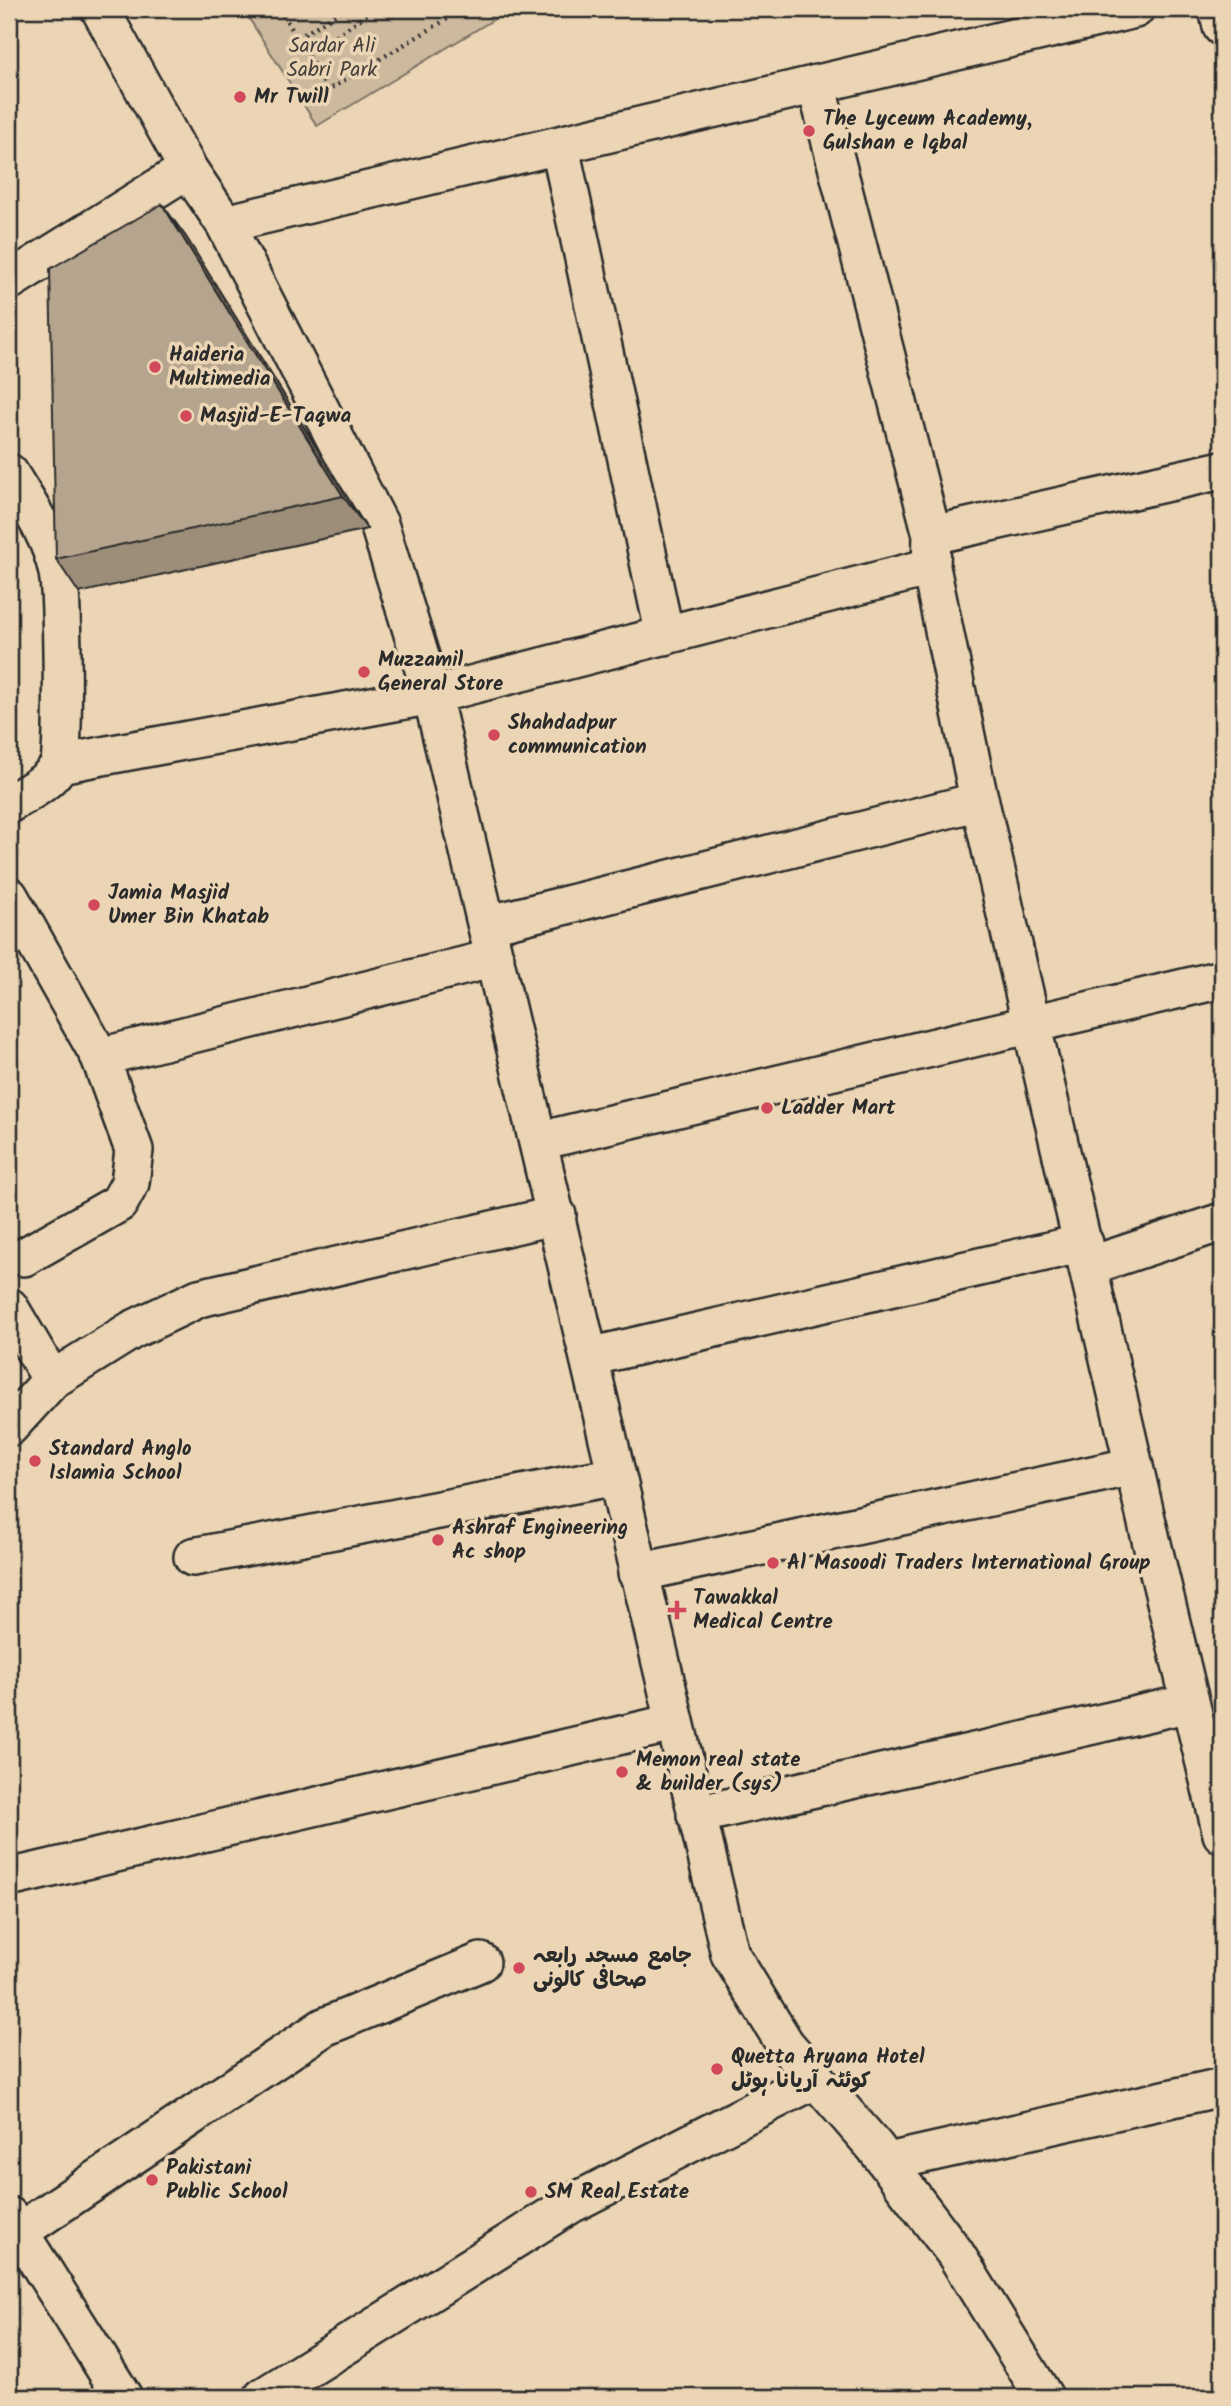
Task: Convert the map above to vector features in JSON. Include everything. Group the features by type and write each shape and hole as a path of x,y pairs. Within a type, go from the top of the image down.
{"street":[{"path":"225,224 1135,9"},
{"path":"1218,9 1222,27"},
{"path":"106,11 188,169 225,224 379,524 432,695 557,1215 673,1723 730,1954 785,2044 888,2162 956,2253 1044,2397"},
{"path":"816,84 931,551 980,801 1190,1703 1214,1760 1222,1834"},
{"path":"560,147 665,636"},
{"path":"9,281 188,169"},
{"path":"60,764 432,695 665,636 931,551 1222,470"},
{"path":"9,473 42,526 58,573 62,730 60,764 45,781 9,804"},
{"path":"100,1057 491,941 980,801"},
{"path":"9,896 100,1057 134,1150 130,1183 119,1203 24,1257"},
{"path":"539,1141 1222,979"},
{"path":"9,1427 52,1380 132,1331 199,1298 557,1215"},
{"path":"589,1357 1086,1254 1222,1222"},
{"path":"9,1307 52,1380"},
{"path":"638,1573 1134,1466"},
{"path":"193,1557 616,1476"},
{"path":"696,1815 1190,1703"},
{"path":"9,1878 673,1723"},
{"path":"123,2397 14,2224 324,2027 481,1962"},
{"path":"262,2397 571,2204 816,2078"},
{"path":"888,2162 1222,2087"}],"path":[{"path":"281,9 328,90 464,9"},
{"path":"298,38 344,9"},
{"path":"307,55 375,9"}],"green space":[{"name":"Sardar Ali Sabri Park","path":"243,9 511,9 317,126"}],"building":[{"name":"Masjid-E-Taqwa","path":"162,204 343,496 56,559 50,269"}],"place":[{"name":"Mr Twill","path":"240,97"},
{"name":"The Lyceum Academy, Gulshan e Iqbal","path":"809,131"},
{"name":"Haideria Multimedia","path":"155,367"},
{"name":"Masjid-E-Taqwa","path":"186,416"},
{"name":"Muzzamil General Store","path":"364,672"},
{"name":"Shahdadpur communication","path":"494,735"},
{"name":"Jamia Masjid Umer Bin Khatab","path":"94,905"},
{"name":"Ladder Mart","path":"767,1108"},
{"name":"Standard Anglo Islamia School","path":"35,1461"},
{"name":"Ashraf Engineering Ac shop","path":"438,1540"},
{"name":"Al Masoodi Traders International Group","path":"773,1563"},
{"name":"Tawakkal Medical Centre","path":"677,1610"},
{"name":"Memon real state & builder (sys)","path":"622,1772"},
{"name":"جامع مسجد رابعہ صحافی کالونی","path":"519,1968"},
{"name":"Quetta Aryana Hotel کوئٹہ آریانا ہوٹل","path":"717,2069"},
{"name":"Pakistani Public School","path":"152,2180"},
{"name":"SM Real Estate","path":"531,2192"}]}
